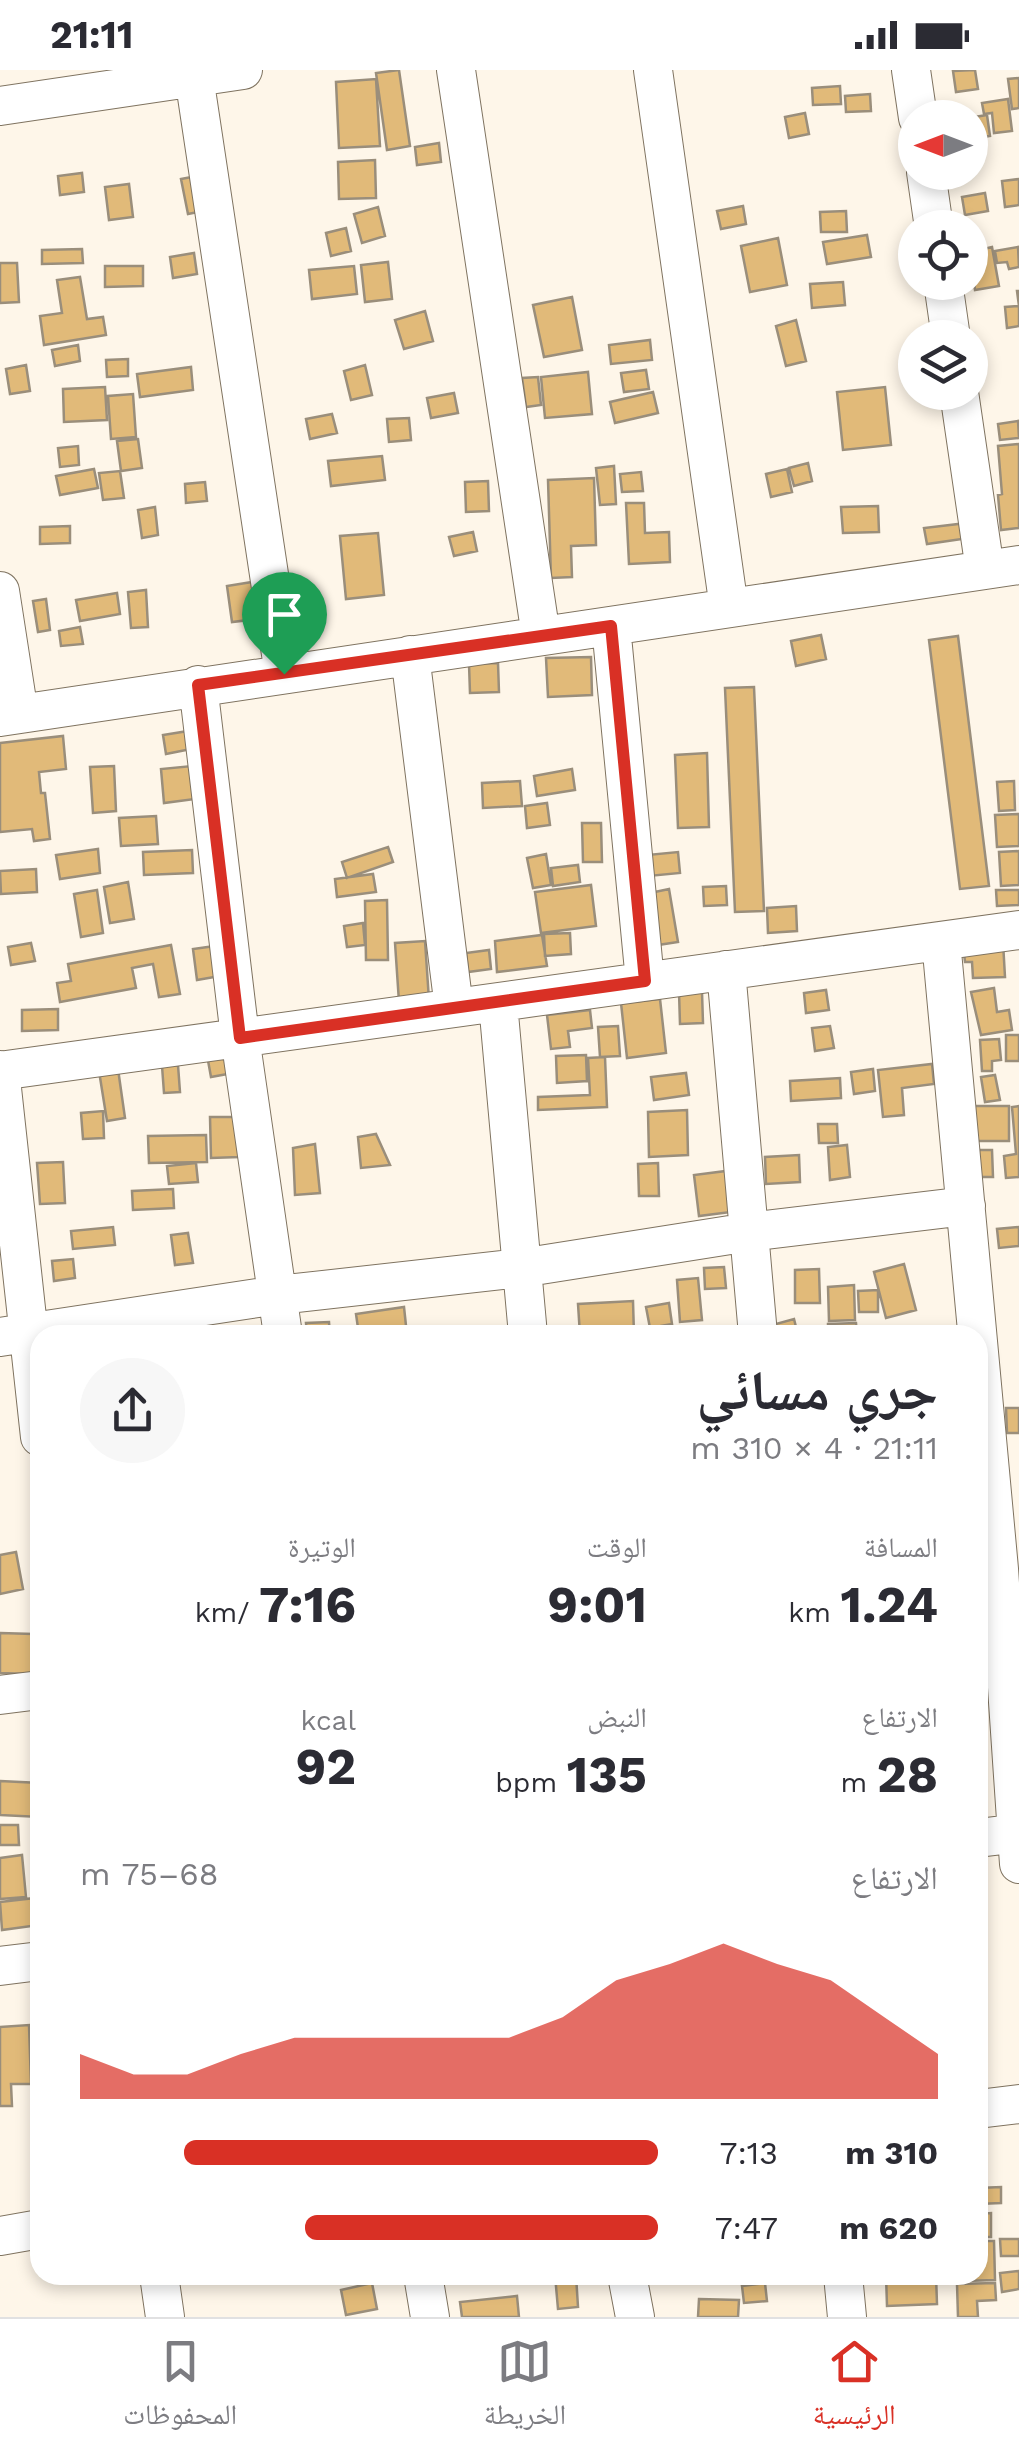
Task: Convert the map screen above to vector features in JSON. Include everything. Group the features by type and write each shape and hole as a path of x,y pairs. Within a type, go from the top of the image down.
{"street":[{"path":"0,106 193,74 243,70"},
{"path":"456,70 540,636"},
{"path":"653,70 729,608"},
{"path":"911,70 915,100"},
{"path":"193,74 284,674"},
{"path":"0,591 9,715 1002,568 963,410"},
{"path":"611,626 645,981"},
{"path":"410,655 454,1008"},
{"path":"198,685 240,1038 282,1325"},
{"path":"30,1398 14,1335 0,1070 1019,930"},
{"path":"941,941 977,1325"},
{"path":"726,970 757,1325"},
{"path":"498,1004 527,1325"},
{"path":"80,1325 278,1295 521,1268 749,1232 966,1206"},
{"path":"988,1448 1018,1843 988,1839"},
{"path":"0,1695 30,1691"},
{"path":"0,1966 30,1962"},
{"path":"988,2107 1019,2104"},
{"path":"0,2236 30,2231"},
{"path":"160,2285 165,2317"},
{"path":"425,2285 430,2317"},
{"path":"629,2285 634,2317"},
{"path":"844,2285 846,2317"}],"building":[{"path":"399,70 410,146 387,150 376,73"},
{"path":"975,70 978,89 956,92 953,71"},
{"path":"1019,78 1019,108 1012,109 1008,79"},
{"path":"376,79 380,146 339,148 336,82"},
{"path":"840,86 841,104 813,105 812,88"},
{"path":"870,94 871,111 846,112 845,96"},
{"path":"1008,99 1012,131 994,133 988,102"},
{"path":"805,113 809,134 789,138 785,117"},
{"path":"439,143 441,162 417,165 415,147"},
{"path":"375,160 376,198 339,199 338,162"},
{"path":"82,173 84,192 60,195 58,176"},
{"path":"197,176 203,211 188,214 181,179"},
{"path":"1019,179 1019,205 1005,207 1002,181"},
{"path":"129,184 133,217 109,220 105,187"},
{"path":"985,193 988,210 964,210 962,197"},
{"path":"743,206 746,224 721,229 717,211"},
{"path":"378,207 385,236 362,243 354,214"},
{"path":"846,211 847,232 821,232 820,212"},
{"path":"346,228 351,251 331,256 326,233"},
{"path":"867,235 871,257 827,264 823,242"},
{"path":"778,238 787,285 750,292 741,246"},
{"path":"992,247 999,286 988,288 988,248"},
{"path":"1018,247 1019,267 1009,269 1007,262 997,263 995,251"},
{"path":"82,249 83,263 42,264 42,250"},
{"path":"194,253 197,274 173,278 170,257"},
{"path":"388,262 392,299 365,302 361,265"},
{"path":"0,263 17,263 19,302 0,303"},
{"path":"105,266 143,266 143,286 105,287"},
{"path":"354,266 357,294 312,299 309,270"},
{"path":"80,277 87,319 103,317 106,335 44,345 40,316 62,313 57,280"},
{"path":"843,282 845,305 812,308 810,284"},
{"path":"572,297 582,350 544,357 533,305"},
{"path":"1019,306 1019,326 1007,328 1005,307"},
{"path":"425,311 433,341 404,349 395,320"},
{"path":"796,320 806,361 786,366 776,326"},
{"path":"650,340 652,360 611,364 609,345"},
{"path":"78,345 80,361 55,366 52,350"},
{"path":"128,359 128,376 107,377 106,360"},
{"path":"26,365 30,391 10,394 6,369"},
{"path":"365,365 372,395 351,400 344,371"},
{"path":"191,367 193,390 140,397 137,374"},
{"path":"646,370 649,389 624,392 621,373"},
{"path":"588,372 592,414 545,418 541,377"},
{"path":"538,377 541,405 526,407 522,378"},
{"path":"105,387 107,420 64,422 63,389"},
{"path":"885,387 891,445 843,450 837,392"},
{"path":"653,392 658,413 615,423 610,402"},
{"path":"454,393 458,413 431,418 427,398"},
{"path":"133,394 136,437 111,439 108,396"},
{"path":"332,414 337,433 310,439 306,419"},
{"path":"409,418 411,440 389,442 387,419"},
{"path":"1018,421 1019,438 1000,440 998,424"},
{"path":"138,439 142,468 121,471 117,441"},
{"path":"1019,444 1019,528 1001,530 998,446"},
{"path":"78,446 79,465 60,467 58,448"},
{"path":"382,456 385,480 331,486 328,461"},
{"path":"808,463 812,481 794,486 789,468"},
{"path":"614,466 616,504 600,505 596,468"},
{"path":"94,469 98,488 60,495 56,476"},
{"path":"787,469 792,492 771,497 766,474"},
{"path":"120,471 124,498 103,500 99,473"},
{"path":"641,472 643,491 622,492 620,474"},
{"path":"594,478 596,545 571,546 572,577 551,578 548,480"},
{"path":"488,481 489,511 466,512 465,482"},
{"path":"205,482 207,501 186,503 185,484"},
{"path":"626,503 644,503 645,533 669,532 670,562 629,564"},
{"path":"878,506 879,532 843,533 841,507"},
{"path":"155,507 158,535 142,538 138,510"},
{"path":"967,523 969,538 927,544 924,528"},
{"path":"70,526 70,543 40,544 40,527"},
{"path":"473,532 477,551 454,556 449,537"},
{"path":"378,533 384,595 346,599 340,536"},
{"path":"252,582 257,619 232,622 227,586"},
{"path":"146,590 148,627 131,628 128,592"},
{"path":"117,593 120,614 80,621 76,600"},
{"path":"46,599 50,630 38,632 33,601"},
{"path":"80,627 83,644 61,646 59,631"},
{"path":"821,635 826,659 796,666 791,641"},
{"path":"958,636 989,886 960,889 929,640"},
{"path":"591,657 592,695 548,697 546,658"},
{"path":"498,663 499,692 470,693 469,664"},
{"path":"754,687 764,911 735,912 725,688"},
{"path":"188,731 191,749 166,754 163,735"},
{"path":"63,736 66,769 39,772 50,839 34,841 32,829 0,832 0,743"},
{"path":"707,753 709,827 678,828 675,755"},
{"path":"114,766 116,811 93,813 90,767"},
{"path":"192,766 195,799 164,803 161,769"},
{"path":"572,769 575,790 537,796 534,776"},
{"path":"520,781 522,806 483,808 482,783"},
{"path":"1014,781 1015,810 999,811 997,782"},
{"path":"547,803 550,825 527,828 525,806"},
{"path":"1019,814 1019,846 997,847 995,815"},
{"path":"156,816 158,844 121,846 119,818"},
{"path":"582,823 601,823 602,862 583,862"},
{"path":"388,847 393,862 347,878 342,862"},
{"path":"98,849 100,873 60,879 56,855"},
{"path":"192,850 193,873 144,875 143,852"},
{"path":"1019,851 1019,885 1001,886 999,852"},
{"path":"678,852 680,873 649,876 647,855"},
{"path":"546,854 551,885 533,888 527,858"},
{"path":"578,865 580,882 553,886 551,868"},
{"path":"36,869 37,892 1,894 0,871"},
{"path":"373,874 376,892 337,897 335,879"},
{"path":"128,882 134,919 110,923 104,887"},
{"path":"591,885 596,926 541,933 535,892"},
{"path":"726,886 727,905 704,906 703,887"},
{"path":"669,889 678,942 658,945 650,893"},
{"path":"97,890 103,933 81,937 74,894"},
{"path":"996,890 1019,890 1019,905 997,906"},
{"path":"387,900 388,960 366,960 365,901"},
{"path":"796,906 797,931 768,933 767,908"},
{"path":"363,923 365,945 347,947 344,926"},
{"path":"570,933 571,954 545,956 544,934"},
{"path":"542,935 547,966 497,972 495,941"},
{"path":"425,941 429,1000 399,1002 395,943"},
{"path":"1003,942 1005,977 973,978 972,962 965,962 963,945"},
{"path":"31,943 35,961 11,965 8,947"},
{"path":"171,945 180,994 159,997 153,964 132,968 136,988 60,1002 57,983 71,981 68,964"},
{"path":"215,946 220,976 197,980 193,949"},
{"path":"489,950 491,969 468,972 466,953"},
{"path":"994,988 997,1012 1009,1010 1012,1030 981,1035 971,992"},
{"path":"826,990 829,1010 806,1013 804,993"},
{"path":"679,992 702,992 703,1023 680,1024"},
{"path":"660,999 666,1053 627,1058 621,1003"},
{"path":"58,1009 58,1030 22,1031 22,1010"},
{"path":"590,1010 592,1028 568,1031 570,1047 551,1049 547,1015"},
{"path":"618,1026 620,1056 600,1057 598,1027"},
{"path":"830,1026 834,1048 815,1051 812,1028"},
{"path":"1006,1035 1019,1035 1019,1061 1006,1061"},
{"path":"999,1039 1001,1060 992,1061 992,1071 982,1071 980,1040"},
{"path":"240,1049 244,1071 211,1077 207,1055"},
{"path":"586,1055 587,1081 557,1083 556,1056"},
{"path":"605,1057 607,1107 538,1110 538,1097 590,1095 588,1058"},
{"path":"932,1064 934,1084 902,1088 904,1115 883,1117 878,1070"},
{"path":"178,1065 180,1092 164,1093 162,1066"},
{"path":"118,1069 125,1118 107,1121 99,1071"},
{"path":"873,1069 875,1091 854,1094 851,1072"},
{"path":"686,1073 689,1095 654,1100 651,1077"},
{"path":"995,1075 1000,1100 985,1102 981,1077"},
{"path":"840,1078 841,1098 791,1101 790,1081"},
{"path":"974,1106 1009,1106 1009,1141 975,1141"},
{"path":"1019,1106 1019,1177 1006,1178 1004,1156 1016,1154 1012,1107"},
{"path":"687,1110 688,1155 649,1157 648,1112"},
{"path":"103,1111 104,1138 83,1139 81,1113"},
{"path":"210,1117 237,1117 239,1157 211,1158"},
{"path":"818,1124 837,1124 838,1143 819,1143"},
{"path":"376,1134 390,1165 361,1168 358,1137"},
{"path":"206,1135 207,1162 149,1163 148,1136"},
{"path":"315,1144 320,1193 295,1195 293,1148"},
{"path":"847,1145 850,1177 830,1180 828,1147"},
{"path":"974,1150 992,1150 993,1177 975,1177"},
{"path":"799,1155 800,1182 766,1184 765,1157"},
{"path":"63,1162 65,1203 40,1204 37,1163"},
{"path":"196,1163 198,1182 169,1184 167,1166"},
{"path":"658,1163 659,1196 639,1196 638,1164"},
{"path":"726,1171 731,1212 699,1216 694,1175"},
{"path":"173,1189 174,1208 133,1210 132,1191"},
{"path":"113,1227 115,1245 73,1249 71,1231"},
{"path":"1019,1227 1019,1246 999,1248 997,1229"},
{"path":"188,1233 193,1263 175,1265 171,1235"},
{"path":"73,1259 75,1278 54,1281 52,1261"},
{"path":"904,1264 916,1310 886,1318 874,1272"},
{"path":"724,1267 726,1288 705,1289 704,1268"},
{"path":"819,1269 820,1303 795,1303 795,1270"},
{"path":"698,1278 702,1320 680,1322 677,1280"},
{"path":"854,1285 855,1320 829,1321 828,1287"},
{"path":"878,1290 878,1312 859,1312 858,1291"},
{"path":"633,1301 634,1325 579,1325 578,1304"},
{"path":"669,1303 672,1324 649,1325 646,1307"},
{"path":"404,1307 406,1325 358,1325 356,1314"},
{"path":"794,1319 796,1325 772,1325"},
{"path":"1006,1408 1019,1408 1019,1433 1007,1433"},
{"path":"16,1552 23,1589 0,1594 0,1555"},
{"path":"0,1633 30,1634 30,1674 0,1673"},
{"path":"0,1781 30,1782 30,1816 0,1815"},
{"path":"0,1825 18,1825 19,1845 0,1845"},
{"path":"22,1855 26,1897 0,1899 0,1858"},
{"path":"30,1899 30,1926 2,1930 0,1902"},
{"path":"29,2025 30,2084 11,2084 12,2106 0,2106 0,2027"},
{"path":"1001,2187 1001,2203 988,2204 988,2188"},
{"path":"991,2213 991,2237 988,2237"},
{"path":"1000,2239 1019,2239 1019,2256 1001,2256"},
{"path":"988,2241 994,2241 995,2280 988,2280"},
{"path":"1019,2271 1019,2289 1002,2292 1000,2273"},
{"path":"995,2283 996,2300 977,2301 978,2317 958,2317 957,2285"},
{"path":"372,2285 377,2309 346,2315 341,2290"},
{"path":"556,2285 577,2285 578,2307 558,2309"},
{"path":"765,2285 767,2301 744,2303 742,2286"},
{"path":"886,2285 936,2285 937,2304 887,2306"},
{"path":"517,2296 519,2317 462,2317 460,2302"},
{"path":"699,2299 739,2300 738,2317 698,2317"}],"route":[{"path":"611,626 645,981 240,1038 198,685 284,674 611,626"}]}
